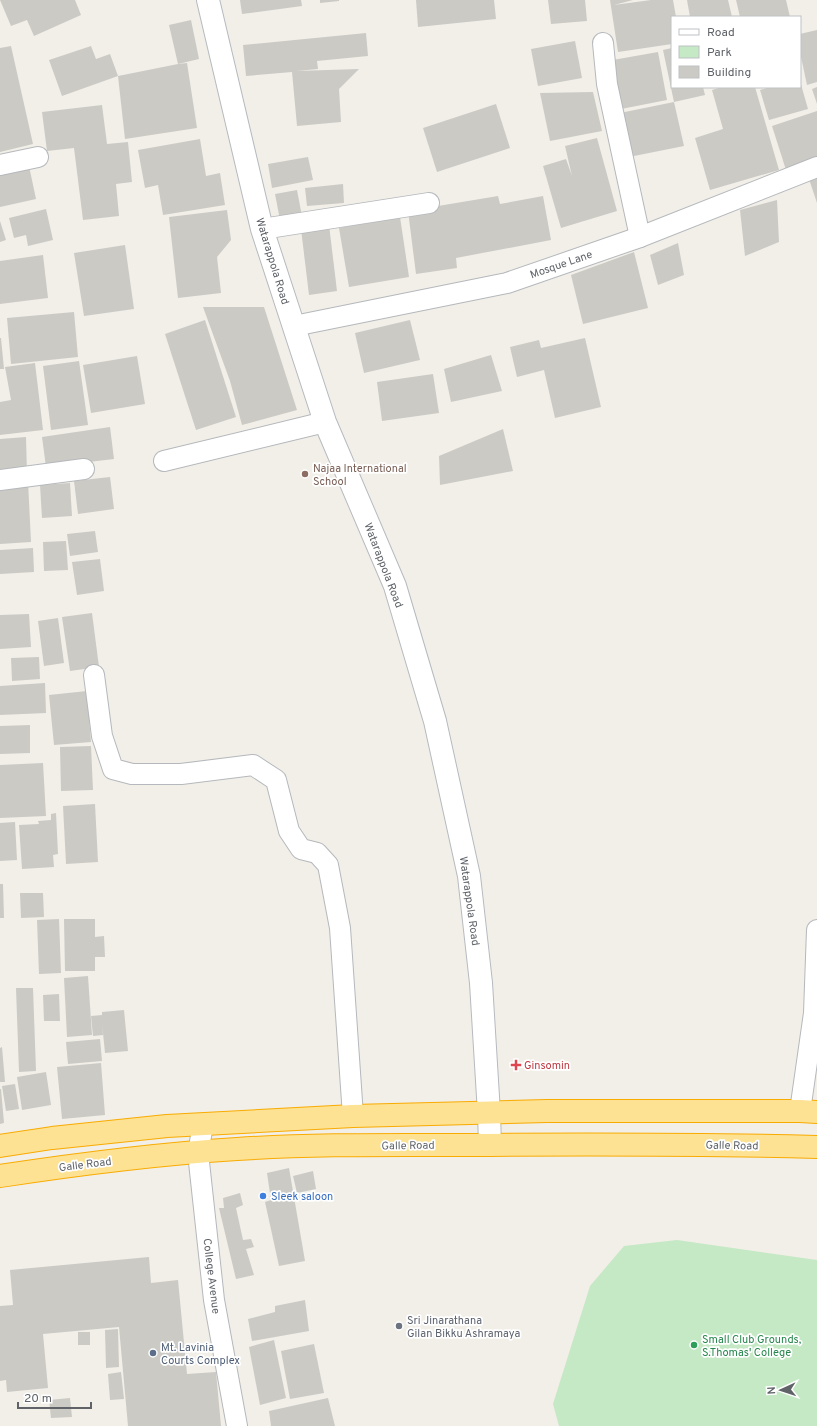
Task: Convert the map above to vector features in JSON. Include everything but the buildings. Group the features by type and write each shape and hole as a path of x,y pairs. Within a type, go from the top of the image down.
{"highway":[{"path":"0,1146 52,1138 167,1126 353,1116 547,1111 809,1112"},
{"name":"Galle Road","path":"0,1176 72,1166 238,1149 313,1146 714,1144 817,1147"}],"street":[{"name":"Watarappola Road","path":"208,0 262,229 325,422 395,586 435,721 469,876 481,983 490,1145"},
{"path":"603,43 607,84 640,237"},
{"path":"0,165 38,157"},
{"name":"Mosque Lane","path":"294,326 507,283 640,237 817,167"},
{"path":"262,229 429,203"},
{"path":"164,461 325,422"},
{"path":"0,480 84,469"},
{"path":"94,675 102,736 113,769 132,774 181,774 253,765 276,780 289,832 301,849 317,853 328,865 340,928 353,1116"},
{"path":"809,1112 817,930"},
{"name":"College Avenue","path":"203,1125 198,1153 214,1300 237,1426"}],"green space":[{"name":"Small Club Grounds, S.Thomas' College","path":"677,1240 817,1260 817,1426 559,1426 553,1404 590,1286 624,1246"}],"place":[{"name":"Najaa International School","path":"305,474"},
{"name":"Ginsomin","path":"516,1065"},
{"name":"Sleek saloon","path":"263,1196"},
{"name":"Sri Jinarathana Gilan Bikku Ashramaya","path":"399,1326"},
{"name":"Small Club Grounds, S.Thomas' College","path":"694,1345"},
{"name":"Mt. Lavinia Courts Complex","path":"153,1353"}]}
